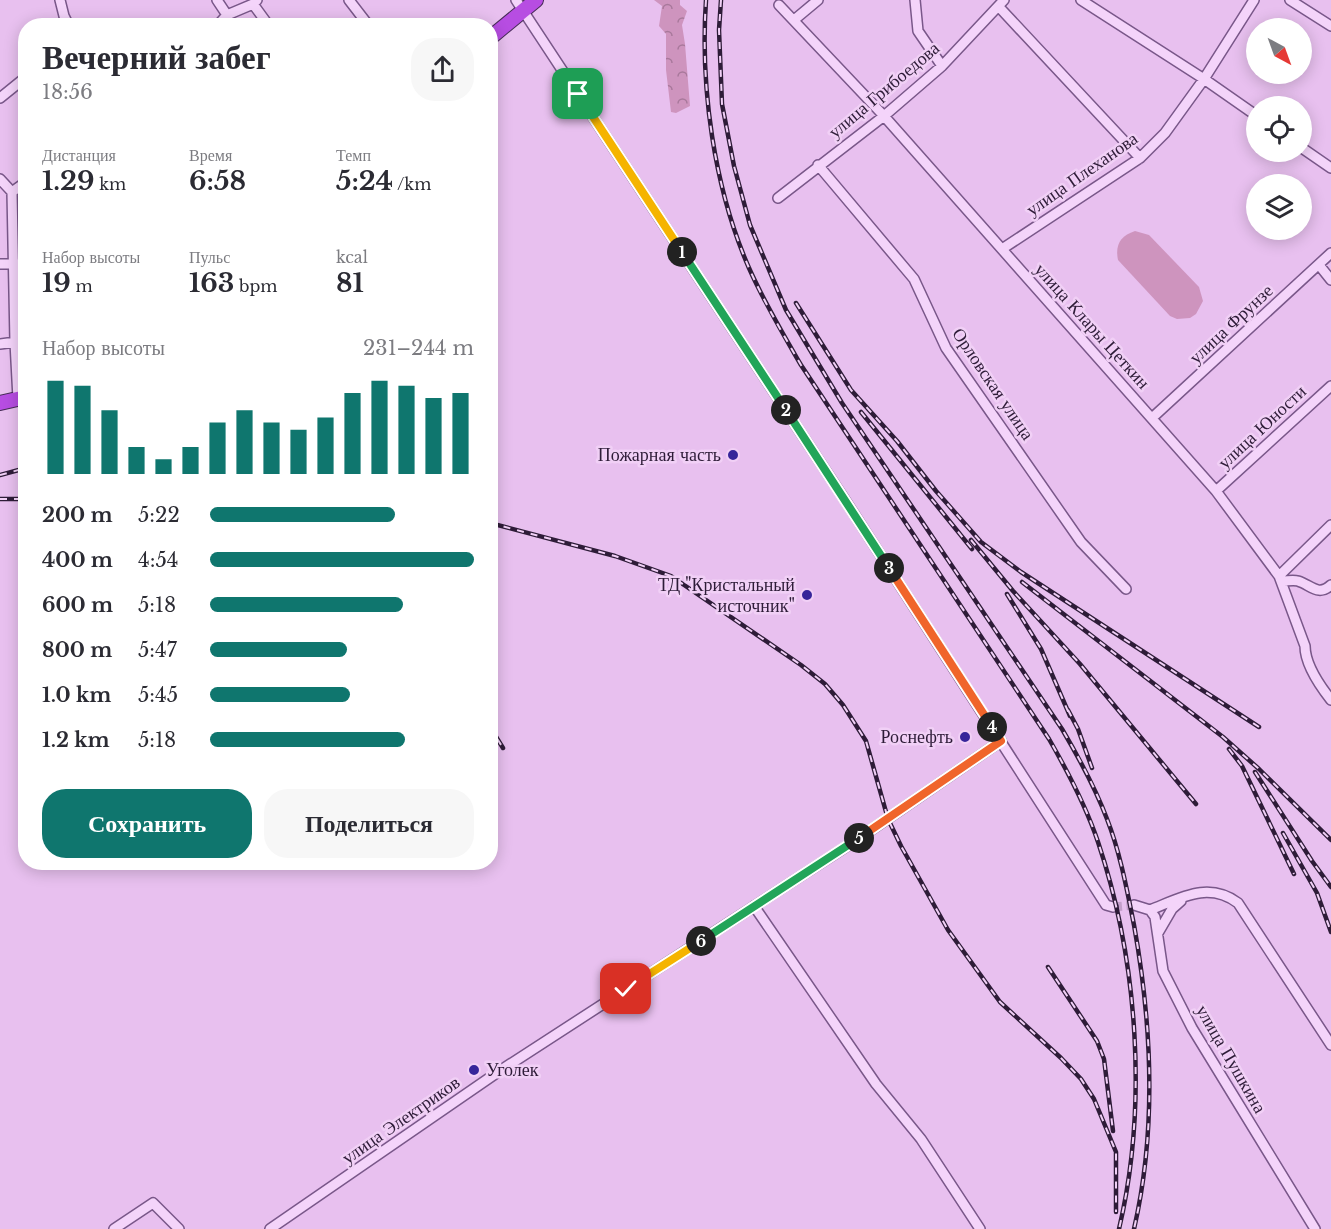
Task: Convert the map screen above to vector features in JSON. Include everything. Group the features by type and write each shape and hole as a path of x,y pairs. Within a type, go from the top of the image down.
{"highway":[{"path":"498,29 519,5 536,0"},
{"path":"0,403 18,399"}],"street":[{"path":"60,0 65,18"},
{"path":"217,0 227,15"},
{"path":"349,0 363,18"},
{"path":"794,20 818,0"},
{"path":"915,0 918,31 942,66"},
{"path":"1081,0 1246,108"},
{"name":"улица Плеханова","path":"1002,249 1140,158 1165,133 1204,79 1254,0"},
{"path":"1290,0 1331,26"},
{"path":"224,18 255,2 264,18"},
{"path":"1002,3 1140,158"},
{"name":"улица Грибоедова","path":"778,198 884,116 942,66 1002,3"},
{"path":"519,5 1106,905 1113,907"},
{"name":"улица Клары Цеткин","path":"779,5 884,116 1216,491 1281,579 1305,646 1305,654 1331,700"},
{"path":"0,98 18,83"},
{"path":"1312,155 1331,168"},
{"name":"Орловская улица","path":"818,165 914,279 946,348 1081,542 1126,589"},
{"path":"0,180 12,192 15,342 18,366"},
{"path":"12,192 18,188"},
{"name":"улица Фрунзе","path":"1152,418 1331,253"},
{"path":"0,264 18,264"},
{"path":"1318,265 1331,280"},
{"path":"0,344 15,342"},
{"name":"улица Юности","path":"1216,491 1331,386"},
{"path":"1281,579 1331,525"},
{"path":"1281,579 1298,581 1318,591 1326,590 1331,585"},
{"name":"улица Электриков","path":"270,1229 498,1072 866,834 1001,741"},
{"path":"1134,905 1150,910 1192,894 1212,891 1227,895 1238,903 1331,1045"},
{"path":"1158,933 1172,909 1192,894"},
{"path":"754,906 876,1084 921,1139 980,1229"},
{"name":"улица Пушкина","path":"1150,910 1155,917 1163,971 1192,1028 1315,1229"},
{"path":"114,1229 153,1203 179,1229"}],"green space":[{"path":"654,0 680,0 680,5 687,11 682,25 690,106 676,113 671,112 666,70 666,34 659,26 662,6"},
{"path":"1135,231 1149,235 1199,287 1203,301 1196,314 1190,318 1177,319 1170,316 1118,260 1117,250 1122,238"}],"tunnel":[{"path":"1113,907 1134,905"}],"railway":[{"path":"706,0 705,67 712,137 727,205 755,281 801,365 1049,739 1076,789 1098,842 1112,888 1122,935 1130,984 1134,1034 1136,1084 1134,1133 1119,1229"},
{"path":"721,0 719,30 722,104 734,166 750,225 786,310 842,403 1062,729 1092,784 1112,832 1134,925 1148,1039 1149,1115 1146,1153 1134,1229"},
{"path":"796,303 851,390 897,441 936,491 981,542 1021,572 1259,727"},
{"path":"861,412 972,549"},
{"path":"0,475 18,470"},
{"path":"0,499 18,499"},
{"path":"498,525 615,556 671,576 825,684 843,705 866,741 888,819 948,930 1000,1002 1061,1058 1081,1079 1094,1099 1116,1152 1116,1212"},
{"path":"971,540 1013,591 1080,664 1196,804"},
{"path":"1022,582 1223,737 1331,840"},
{"path":"1007,594 1041,649 1070,716"},
{"path":"1068,710 1078,729 1092,768"},
{"path":"498,740 503,748"},
{"path":"1229,749 1242,766 1294,874"},
{"path":"1255,772 1331,887"},
{"path":"1283,833 1317,893 1331,932"},
{"path":"1048,967 1097,1041 1104,1059 1113,1131"}],"place":[{"name":"Пожарная часть","path":"733,455"},
{"name":"ТД \"Кристальный источник\"","path":"807,595"},
{"name":"Роснефть","path":"965,737"},
{"name":"Уголек","path":"474,1070"}],"route":[{"path":"578,94 1001,741 858,839 626,989"}]}
